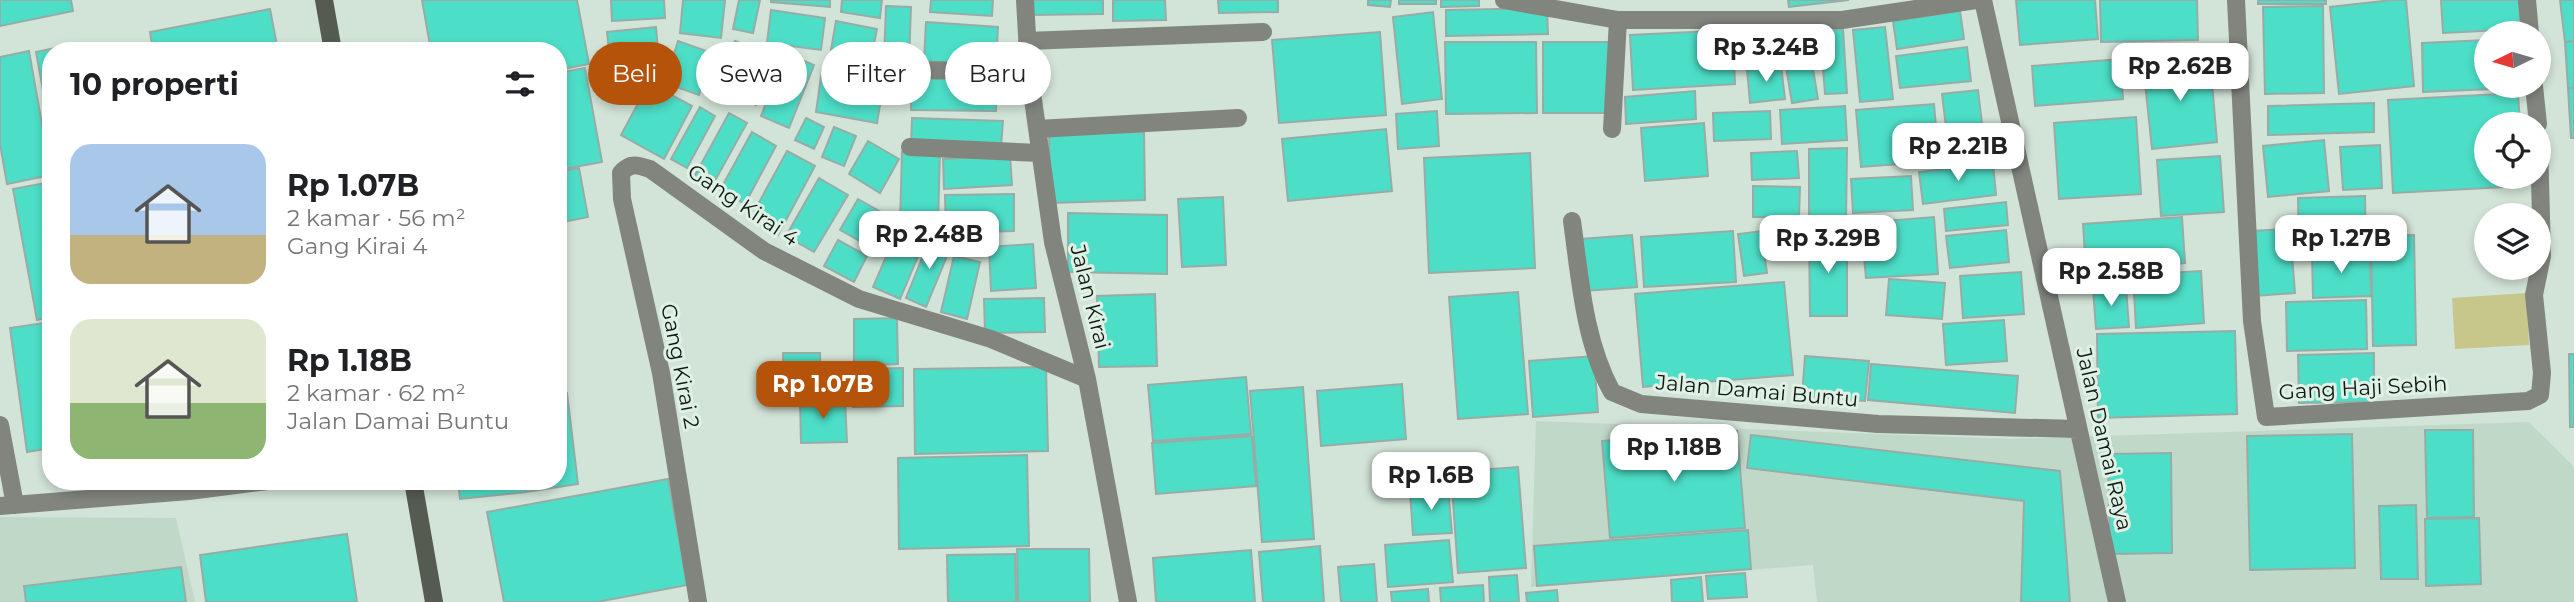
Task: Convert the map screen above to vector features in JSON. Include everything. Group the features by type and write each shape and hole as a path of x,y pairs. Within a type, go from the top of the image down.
{"street":[{"path":"324,0 331,42"},
{"name":"Jalan Kirai","path":"1026,0 1027,41"},
{"path":"1504,0 1618,20 1842,20 1976,0"},
{"name":"Jalan Damai Raya","path":"1983,0 2117,602"},
{"name":"Gang Haji Sebih","path":"2236,0 2252,321 2266,417 2528,401 2540,395 2542,373 2534,295 2542,256 2540,189"},
{"path":"2527,0 2529,21"},
{"path":"1612,130 1618,20"},
{"path":"1027,41 1263,32"},
{"name":"Jalan Kirai","path":"1034,105 1053,242 1087,379 1128,602"},
{"path":"1037,129 1238,118"},
{"path":"910,147 1040,153"},
{"name":"Gang Kirai 2","path":"650,169 637,165 625,167 621,173 622,199 661,373 698,602"},
{"name":"Gang Kirai 4","path":"650,169 764,251 859,299 991,339 1087,379"},
{"name":"Jalan Damai Buntu","path":"1572,221 1583,302 1601,371 1612,393 1641,404 1864,423 2078,429"},
{"path":"0,425 7,505 197,490"},
{"path":"415,490 434,602"}],"shaded area":[{"path":"2526,293 2529,345 2455,349 2452,298"},
{"path":"1536,421 2009,439 2529,422 2574,467 2574,602 1817,602 1813,565 1531,587"},
{"path":"0,517 176,518 195,602 0,602"}],"building":[{"path":"0,0 71,0 73,11 0,26"},
{"path":"422,0 577,0 588,64 567,68 567,42 429,42"},
{"path":"611,0 664,0 665,18 612,21"},
{"path":"683,0 725,0 721,38 680,33"},
{"path":"739,0 760,0 753,33 733,29"},
{"path":"830,0 830,7 771,2"},
{"path":"842,0 882,0 880,18 841,12"},
{"path":"931,0 993,0 992,16 930,12"},
{"path":"1028,0 1103,0 1103,14 1029,15"},
{"path":"1113,0 1165,0 1166,20 1113,21"},
{"path":"1218,0 1278,0 1278,12 1219,13"},
{"path":"1368,0 1391,0 1390,7 1368,5"},
{"path":"1399,0 1436,0 1436,4 1399,4"},
{"path":"1441,0 1479,0 1479,6 1441,7"},
{"path":"1788,0 1849,0 1789,7"},
{"path":"2016,0 2095,0 2098,39 2020,45"},
{"path":"2100,0 2197,0 2198,40 2101,42"},
{"path":"2258,0 2326,0 2326,4 2258,4"},
{"path":"2406,0 2414,86 2339,94 2330,7"},
{"path":"2441,0 2519,0 2520,21 2474,21 2474,31 2443,33"},
{"path":"2560,0 2574,0 2574,41 2565,42"},
{"path":"886,6 911,7 910,42 885,42"},
{"path":"2323,6 2324,93 2265,94 2263,7"},
{"path":"1547,8 1548,34 1446,36 1446,10"},
{"path":"270,9 276,42 152,42 150,32"},
{"path":"771,10 825,18 821,50 807,48 807,42 767,42"},
{"path":"1960,11 1964,39 1897,49 1893,21"},
{"path":"1433,12 1442,99 1402,104 1393,17"},
{"path":"836,21 877,29 874,42 832,42"},
{"path":"926,22 998,27 997,42 945,42 945,62 931,61 931,42 925,42"},
{"path":"656,27 657,42 608,42 607,32"},
{"path":"1818,27 1820,55 1746,59 1745,32"},
{"path":"1885,27 1893,99 1860,102 1853,30"},
{"path":"1843,29 1847,93 1825,94 1820,30"},
{"path":"1733,30 1735,84 1633,90 1630,35"},
{"path":"1380,32 1386,115 1279,123 1272,40"},
{"path":"2474,41 2474,90 2423,92 2422,43"},
{"path":"2574,41 2574,88 2568,88 2565,42"},
{"path":"682,42 696,47 696,94 682,89"},
{"path":"1445,42 1536,42 1537,113 1446,114"},
{"path":"1543,42 1609,42 1608,113 1543,113"},
{"path":"1967,47 1971,81 1900,88 1896,56"},
{"path":"29,51 42,124 42,177 7,184 0,144 0,57"},
{"path":"42,51 42,84 36,52"},
{"path":"2210,58 2217,142 2152,149 2143,64"},
{"path":"2120,59 2123,99 2035,106 2032,66"},
{"path":"807,62 814,65 807,83"},
{"path":"1812,63 1818,99 1792,103 1786,67"},
{"path":"1781,65 1785,99 1750,103 1747,69"},
{"path":"585,68 588,105 592,105 602,162 567,168 567,71"},
{"path":"931,73 945,73 945,105 996,105 996,111 911,110 911,105 931,105"},
{"path":"821,77 821,105 880,105 877,123 816,112"},
{"path":"2568,88 2574,88 2574,138 2571,138"},
{"path":"1978,90 1985,149 1949,153 1942,94"},
{"path":"1695,91 1696,119 1626,124 1625,97"},
{"path":"2474,95 2474,98 2518,98 2519,112 2474,112 2474,189 2393,193 2388,100"},
{"path":"682,101 692,106 664,159 621,135 637,105 682,105"},
{"path":"2374,103 2374,132 2268,135 2268,106"},
{"path":"1934,104 1939,161 1861,167 1856,110"},
{"path":"765,105 798,105 789,128 761,116"},
{"path":"1845,106 1847,140 1782,144 1780,110"},
{"path":"700,107 715,116 687,168 671,159"},
{"path":"1437,111 1439,146 1398,149 1396,114"},
{"path":"1770,111 1771,139 1714,141 1713,113"},
{"path":"729,113 747,123 712,186 694,177"},
{"path":"2136,117 2141,194 2059,199 2054,123"},
{"path":"806,118 824,127 814,149 795,140"},
{"path":"912,118 1003,121 1001,147 911,144"},
{"path":"1704,123 1708,176 1645,181 1641,128"},
{"path":"834,127 856,136 844,166 822,157"},
{"path":"1386,129 1392,191 1288,201 1282,139"},
{"path":"752,132 776,146 745,204 720,190"},
{"path":"1144,132 1145,200 1051,203 1049,135"},
{"path":"2324,140 2329,191 2268,197 2263,146"},
{"path":"868,141 899,159 880,193 849,174"},
{"path":"2380,145 2382,188 2343,190 2340,147"},
{"path":"1847,148 1846,220 1809,220 1809,149"},
{"path":"787,151 815,166 778,235 750,219"},
{"path":"1797,151 1799,178 1752,180 1751,153"},
{"path":"902,152 940,152 938,224 900,223"},
{"path":"1530,153 1535,268 1429,273 1424,158"},
{"path":"1010,155 1012,185 944,189 943,159"},
{"path":"2220,156 2224,212 2161,216 2157,160"},
{"path":"1993,163 1996,195 1923,204 1919,172"},
{"path":"579,168 588,217 567,221 567,170"},
{"path":"1911,176 1913,210 1853,213 1851,179"},
{"path":"819,178 848,195 814,252 786,236"},
{"path":"42,184 42,319 37,320 13,189"},
{"path":"1753,186 1800,187 1799,217 1753,217"},
{"path":"1014,194 1014,231 946,233 945,195"},
{"path":"2365,196 2366,253 2299,254 2298,198"},
{"path":"1223,197 1226,265 1182,267 1178,199"},
{"path":"858,199 890,217 872,248 840,230"},
{"path":"2006,202 2008,225 1946,231 1944,209"},
{"path":"1068,213 1167,215 1167,274 1068,272"},
{"path":"1934,217 1938,274 1866,278 1861,223"},
{"path":"2182,217 2185,263 2086,270 2083,224"},
{"path":"898,229 925,240 900,299 873,287"},
{"path":"2290,229 2295,293 2255,296 2250,231"},
{"path":"2006,230 2009,262 1950,268 1946,236"},
{"path":"1733,231 1736,282 1644,287 1641,237"},
{"path":"1761,231 1767,273 1744,276 1738,234"},
{"path":"1632,235 1637,287 1585,291 1581,239"},
{"path":"1809,235 1847,235 1847,316 1810,316"},
{"path":"2414,235 2416,345 2373,346 2371,236"},
{"path":"931,236 952,244 926,307 906,298"},
{"path":"838,240 867,256 854,282 824,266"},
{"path":"1033,244 1036,288 991,291 989,247"},
{"path":"2370,253 2371,296 2313,298 2312,254"},
{"path":"954,256 980,262 967,319 941,312"},
{"path":"2201,271 2204,323 2136,328 2133,275"},
{"path":"2021,272 2024,314 1963,318 1960,276"},
{"path":"1889,279 1945,283 1942,319 1886,315"},
{"path":"1784,282 1793,375 1643,387 1635,294"},
{"path":"2126,287 2129,327 2096,329 2093,289"},
{"path":"1518,292 1528,414 1458,419 1449,297"},
{"path":"1155,294 1157,366 1099,367 1097,296"},
{"path":"1044,298 1045,332 985,333 984,299"},
{"path":"2366,300 2367,349 2287,351 2286,302"},
{"path":"897,318 898,364 854,366 854,319"},
{"path":"2004,320 2007,361 1946,365 1943,324"},
{"path":"42,323 42,450 27,452 10,328"},
{"path":"2235,331 2237,414 2098,418 2097,334"},
{"path":"783,353 820,353 821,395 784,396"},
{"path":"2374,353 2374,402 2299,403 2298,355"},
{"path":"2569,354 2574,354 2574,427 2570,427"},
{"path":"1594,356 1598,412 1533,417 1529,361"},
{"path":"1805,356 1869,361 1865,401 1802,396"},
{"path":"1871,364 2018,376 2015,413 1868,400"},
{"path":"1046,367 1048,451 915,454 914,369"},
{"path":"903,368 903,406 853,407 853,369"},
{"path":"1246,377 1251,434 1153,441 1148,385"},
{"path":"1402,384 1406,439 1321,446 1317,391"},
{"path":"1303,387 1314,539 1262,542 1250,391"},
{"path":"567,393 578,484 567,486"},
{"path":"800,399 845,399 847,442 801,443"},
{"path":"2425,430 2473,430 2474,517 2427,518"},
{"path":"1737,431 1745,528 1610,538 1602,441"},
{"path":"2352,434 2355,568 2250,570 2247,436"},
{"path":"1751,435 2060,471 2070,602 2021,602 2024,501 1747,468"},
{"path":"1252,436 1256,486 1156,494 1152,443"},
{"path":"2171,453 2172,553 2110,554 2108,454"},
{"path":"1027,455 1029,546 899,549 898,458"},
{"path":"1518,467 1526,568 1458,573 1451,472"},
{"path":"668,479 687,585 597,602 504,602 487,512"},
{"path":"1448,488 1452,533 1413,535 1410,492"},
{"path":"459,490 526,490 526,492 460,499"},
{"path":"2416,505 2418,579 2381,579 2379,506"},
{"path":"2479,518 2481,584 2426,586 2425,519"},
{"path":"1748,530 1751,569 1537,586 1534,546"},
{"path":"347,534 357,602 206,602 200,555"},
{"path":"1449,540 1453,582 1388,587 1385,545"},
{"path":"1320,546 1324,602 1263,602 1259,552"},
{"path":"1017,549 1089,549 1090,602 1018,602"},
{"path":"1251,550 1255,602 1156,602 1153,558"},
{"path":"1015,554 1016,602 948,602 947,555"},
{"path":"1374,564 1377,602 1341,602 1338,567"},
{"path":"181,567 186,602 26,602 24,586"},
{"path":"1745,573 1747,597 1708,599 1706,576"},
{"path":"1517,575 1519,602 1490,602 1489,577"},
{"path":"1701,577 1703,602 1672,602 1671,580"},
{"path":"1483,585 1484,602 1441,602 1440,588"},
{"path":"1428,589 1429,602 1392,602 1391,592"},
{"path":"1557,590 1558,602 1527,602 1526,593"}]}
